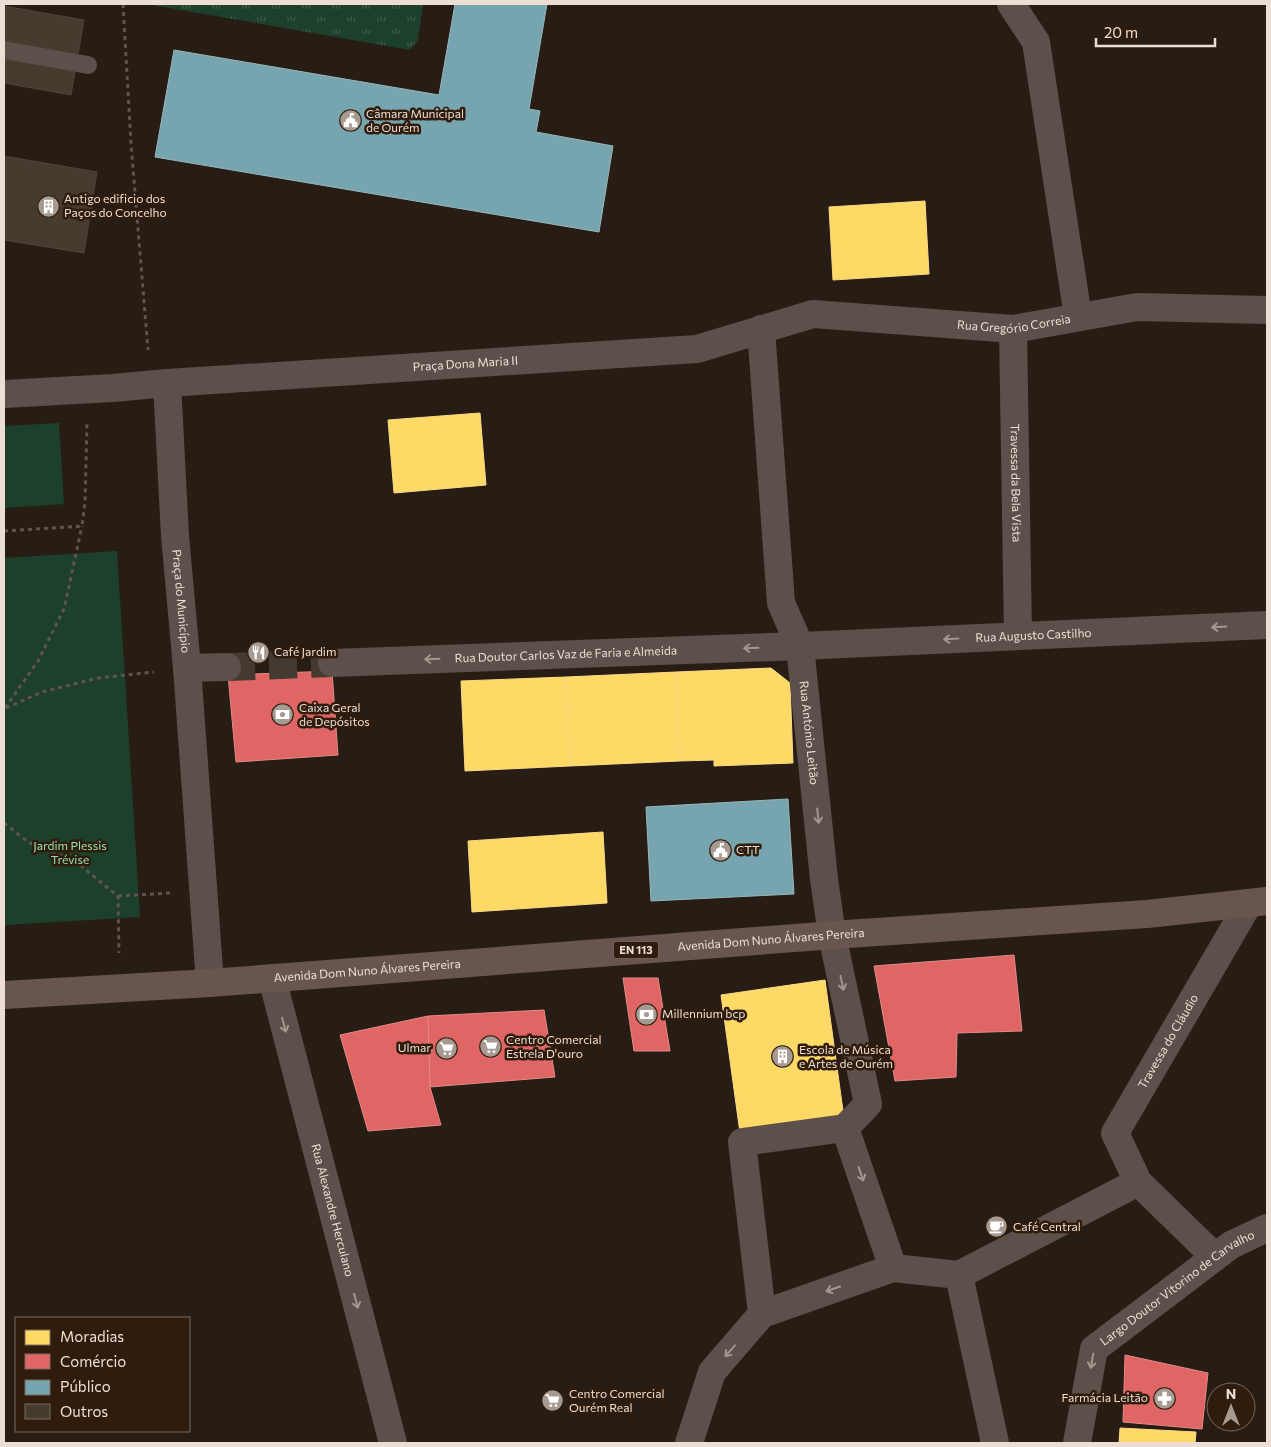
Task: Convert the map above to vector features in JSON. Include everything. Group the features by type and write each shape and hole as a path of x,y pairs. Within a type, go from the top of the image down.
{"main road":[{"name":"Avenida Dom Nuno Álvares Pereira","path":"4,995 210,983 832,935 1147,914 1258,902"}],"street":[{"path":"1011,4 1036,42 1078,318"},
{"name":"Rua Gregório Correia","path":"760,329 813,314 1013,329 1137,307 1267,310"},
{"name":"Praça Dona Maria II","path":"167,382 697,349 760,329"},
{"name":"Rua António Leitão","path":"760,329 781,602 800,646 824,879 832,935 868,1104 845,1128"},
{"name":"Travessa da Bela Vista","path":"1013,329 1018,636"},
{"path":"4,394 113,388 167,382"},
{"name":"Praça do Município","path":"167,382 175,536 187,668 210,983"},
{"name":"Rua Augusto Castilho","path":"800,646 1267,625"},
{"name":"Rua Doutor Carlos Vaz de Faria e Almeida","path":"332,663 800,646"},
{"path":"187,668 228,667"},
{"name":"Travessa do Cláudio","path":"1138,1182 1115,1133 1258,902"},
{"name":"Rua Alexandre Herculano","path":"272,978 393,1443"},
{"path":"762,1314 742,1142 845,1128 893,1268"},
{"path":"689,1443 712,1372 762,1314 893,1268 959,1275 1138,1182 1216,1257"},
{"name":"Largo Doutor Vitorino de Carvalho","path":"1077,1443 1094,1349 1231,1245 1267,1228"},
{"path":"959,1275 995,1443"}],"lane":[{"path":"4,50 88,65"}],"path":[{"path":"123,4 131,144 149,357"},
{"path":"4,709 38,661 64,609 82,526 85,502 87,421"},
{"path":"4,531 82,526"},
{"path":"4,709 42,692 98,678 187,668"},
{"path":"4,823 28,842 76,862 118,896 120,988"}],"green space":[{"path":"147,4 423,4 418,40 410,50"},
{"path":"59,423 64,504 4,508 4,426"},
{"name":"Jardim Plessis Trévise","path":"117,551 140,917 4,925 4,558"}],"building: Moradias":[{"path":"925,201 929,274 833,280 829,207"},
{"path":"480,413 486,485 394,493 388,420"},
{"path":"771,668 790,683 793,763 714,766 714,760 680,761 676,672"},
{"path":"676,672 680,761 570,766 566,677"},
{"path":"566,677 570,766 465,771 461,681"},
{"path":"603,832 607,903 472,912 468,841"},
{"name":"Escola de Música e Artes de Ourém","path":"825,980 844,1118 740,1133 721,995"},
{"path":"1120,1428 1196,1432 1195,1443 1119,1443"}],"building: Comércio":[{"name":"Caixa Geral de Depósitos","path":"332,671 338,755 236,762 228,675"},
{"path":"1014,955 1022,1031 957,1033 956,1077 895,1081 874,966"},
{"name":"Millennium bcp","path":"623,978 658,978 670,1051 634,1051"},
{"name":"Centro Comercial Estrela D'ouro","path":"544,1010 555,1077 430,1087 428,1016"},
{"path":"428,1016 430,1087 441,1125 368,1131 340,1035"},
{"name":"Farmácia Leitão","path":"1125,1355 1208,1373 1202,1429 1123,1422"}],"building: Público":[{"name":"Câmara Municipal de Ourém","path":"455,4 547,4 529,109 540,111 536,132 613,146 599,232 155,157 174,50 439,95"},
{"name":"CTT","path":"788,799 794,894 651,901 646,807"}],"building: Outros":[{"path":"4,6 84,20 71,95 4,83"},
{"name":"Antigo edificio dos Paços do Concelho","path":"4,156 97,172 84,253 4,240"}],"tunnel":[{"path":"227,667 332,663"}],"place":[{"name":"Câmara Municipal de Ourém","path":"350,121"},
{"name":"Antigo edificio dos Paços do Concelho","path":"48,206"},
{"name":"Café Jardim","path":"258,652"},
{"name":"Caixa Geral de Depósitos","path":"283,715"},
{"name":"CTT","path":"720,850"},
{"name":"Millennium bcp","path":"646,1014"},
{"name":"Centro Comercial Estrela D'ouro","path":"490,1047"},
{"name":"Ulmar","path":"447,1048"},
{"name":"Escola de Música e Artes de Ourém","path":"783,1057"},
{"name":"Café Central","path":"997,1227"},
{"name":"Farmácia Leitão","path":"1164,1398"},
{"name":"Centro Comercial Ourém Real","path":"553,1401"}]}
